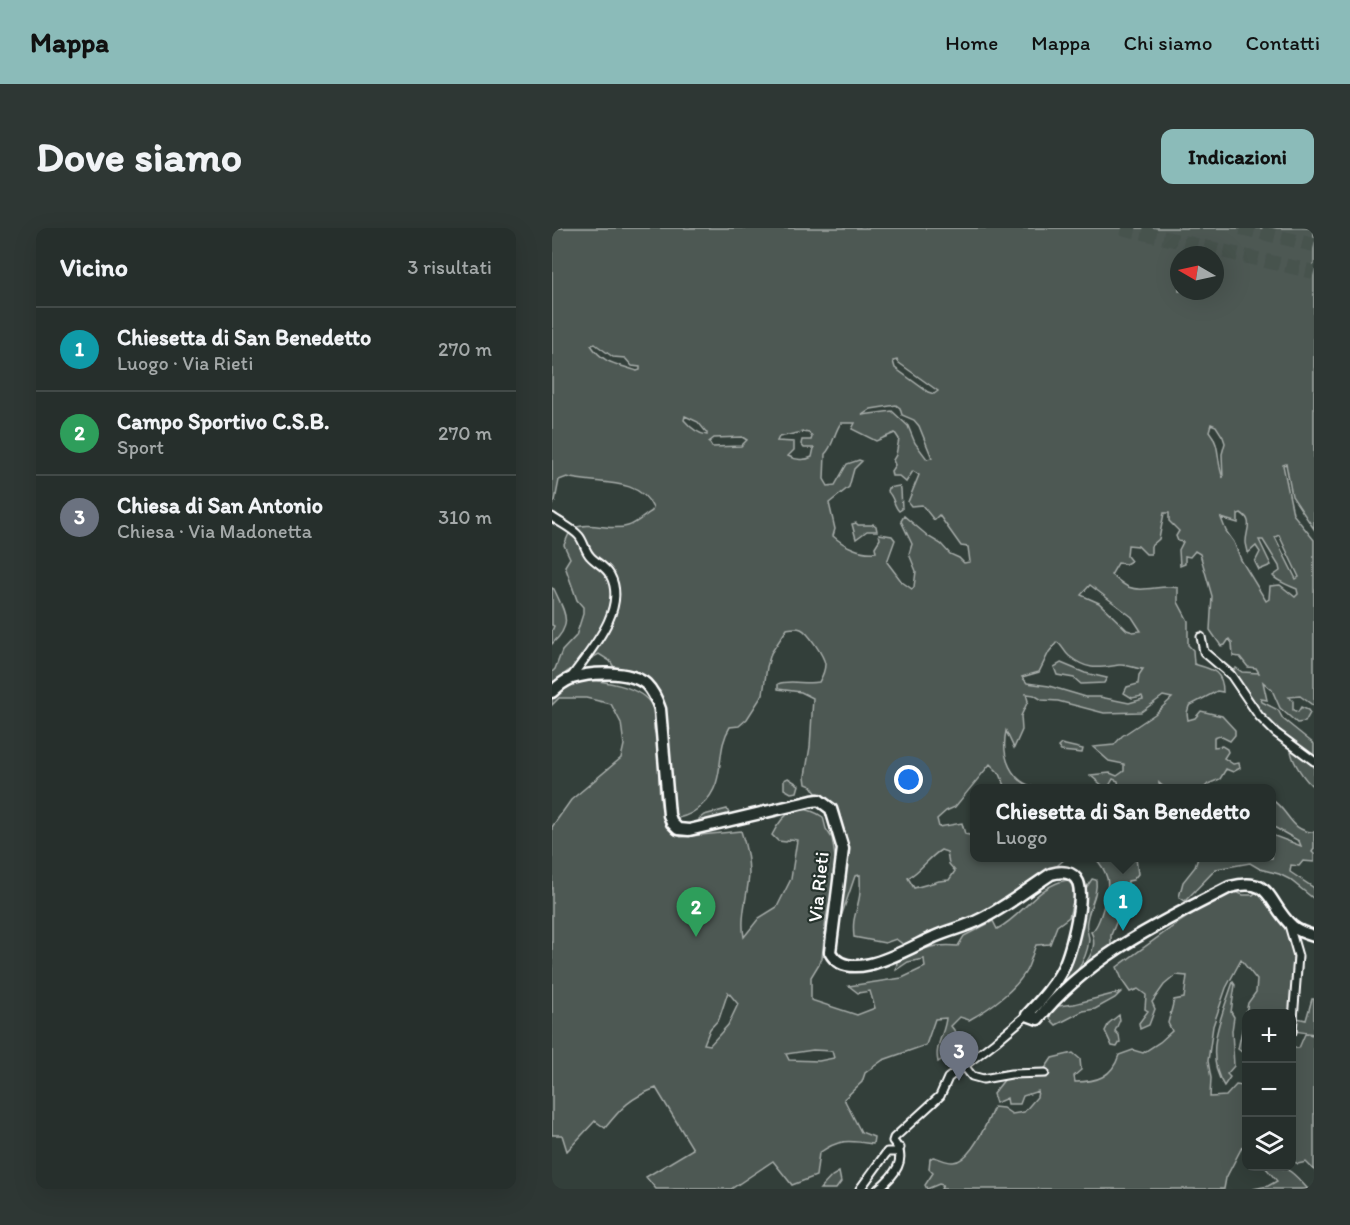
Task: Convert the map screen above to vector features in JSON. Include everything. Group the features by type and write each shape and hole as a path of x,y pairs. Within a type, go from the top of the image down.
{"street":[{"path":"552,517 578,534 589,555 600,564 614,583 614,606 603,633 570,679"},
{"path":"1201,637 1204,652 1232,675 1259,716 1276,733 1314,761"},
{"name":"Via Rieti","path":"552,692 570,679 601,673 630,676 646,685 653,693 660,709 669,815 672,823 678,829 689,830 819,800 831,808 843,849 843,863 830,942 830,952 839,964 854,966 895,957 934,936 982,919 1051,874 1065,872 1074,877 1080,888 1069,954 1054,984 1027,1015"},
{"path":"878,1189 897,1168 901,1159 900,1149 893,1141 894,1138 940,1096 948,1078 1027,1015 1038,1019 1070,986 1109,952 1127,941 1230,887 1249,884 1261,887 1293,927 1314,936"},
{"path":"1287,920 1298,956 1294,1009"},
{"path":"964,1066 972,1076 983,1079 1011,1074 1045,1073"},
{"path":"860,1189 886,1152 895,1152 900,1149"}],"shaded area":[{"path":"552,228 1314,228 1314,529 1292,496 1286,464 1283,465 1293,514 1314,540 1314,706 1300,696 1289,697 1293,701 1293,710 1298,712 1301,707 1310,713 1305,722 1297,723 1280,708 1272,690 1263,682 1267,700 1261,699 1262,702 1278,710 1283,719 1314,744 1314,787 1299,769 1291,748 1282,737 1251,712 1238,685 1233,680 1232,671 1236,668 1242,672 1259,673 1256,668 1248,667 1240,657 1233,656 1232,643 1229,639 1225,645 1221,646 1210,630 1212,596 1200,554 1195,551 1190,557 1185,556 1185,564 1180,566 1179,550 1183,542 1178,541 1176,536 1179,531 1169,521 1169,513 1164,513 1159,539 1151,546 1151,554 1146,554 1138,546 1128,545 1127,556 1131,561 1126,564 1118,563 1111,575 1134,589 1178,588 1178,602 1188,621 1188,645 1193,650 1194,664 1219,675 1223,692 1217,691 1189,706 1188,720 1195,718 1201,711 1222,716 1235,730 1235,735 1230,741 1220,736 1214,738 1214,747 1222,746 1227,749 1228,752 1224,758 1233,764 1239,763 1240,768 1233,772 1226,769 1220,779 1208,784 1118,784 1118,781 1113,779 1110,784 1101,784 1090,775 1110,773 1117,776 1124,771 1124,764 1109,761 1093,747 1114,745 1122,736 1155,714 1172,698 1163,696 1141,712 1104,713 1058,701 1042,700 1034,695 1026,694 1028,701 1021,716 1022,730 1014,748 1006,731 1005,750 1006,758 1014,774 1026,784 1004,784 1000,774 990,764 974,784 970,784 970,789 955,807 937,819 939,827 962,823 965,834 970,835 970,862 1061,862 1005,901 913,946 904,945 896,939 885,943 854,937 860,875 855,876 842,914 838,918 849,853 830,802 806,784 813,698 801,692 778,689 778,684 783,683 819,682 825,664 815,645 801,629 787,629 771,653 763,694 747,719 739,726 730,727 725,737 718,776 710,796 694,812 678,818 674,813 663,708 639,674 614,667 610,661 599,654 568,671 552,684 552,672 562,651 576,636 583,614 583,607 577,600 565,566 570,558 564,545 571,529 586,526 614,528 628,526 652,511 653,508 638,491 627,486 567,477 559,480 555,501 552,505","holes":["595,344 613,357 625,358 632,366 640,367 640,370 637,371 606,360 591,345","897,360 938,391 934,394 928,392 895,368 893,361","896,405 900,408 902,415 914,420 919,426 932,458 927,459 915,443 908,426 892,411 862,415 871,409","685,416 698,422 707,435 697,432 684,420","841,423 855,423 852,429 876,441 895,433 899,439 893,460 895,465 891,471 892,476 899,476 906,482 913,471 919,475 908,502 911,506 922,505 934,520 939,515 961,546 968,547 970,562 964,563 950,554 941,544 904,516 901,521 912,544 909,554 916,571 912,589 902,582 887,562 895,540 892,536 879,534 880,539 875,547 876,552 864,552 853,548 833,536 835,529 829,503 849,487 854,469 862,461 847,464 835,485 828,486 824,479 825,454","1211,424 1216,426 1225,443 1222,454 1223,478 1217,448 1209,431","809,433 811,440 802,440 801,444 804,448 814,448 812,457 800,459 788,456 794,450 794,442 777,441 779,437","742,437 747,440 741,446 712,447 709,442 714,438","1241,513 1247,519 1248,553 1256,546 1260,552 1255,562 1259,570 1271,565 1259,540 1263,540 1279,566 1280,571 1273,576 1297,589 1298,594 1295,597 1280,585 1270,586 1269,599 1266,601 1241,560 1221,518 1238,523 1238,514","1279,535 1299,577 1296,579 1275,537","1090,585 1132,617 1141,631 1127,630 1099,603 1081,595","1057,642 1069,656 1088,666 1122,665 1143,669 1139,675 1138,684 1127,687 1124,693 1132,698 1142,696 1143,699 1129,703 1100,697 1086,697 1049,686 1027,683 1022,677 1039,672","941,850 947,852 949,864 955,871 949,880 914,888 908,878"]},
{"path":"899,486 902,509 899,511 887,491 888,488"},
{"path":"852,524 858,525 873,524 877,531 867,531 856,539"},
{"path":"552,588 564,612 565,624 559,637 552,644 554,626 552,625"},
{"path":"1061,663 1085,673 1107,678 1104,683 1081,684 1074,678 1057,675 1054,667"},
{"path":"581,679 620,685 647,699 652,706 654,729 659,747 662,809 672,830 681,837 741,831 749,868 743,921 744,937 759,918 777,907 791,879 797,840 778,841 772,835 777,827 787,815 799,809 814,812 823,817 826,829 832,838 837,870 826,918 822,959 811,977 811,1000 857,1015 875,1008 870,991 858,993 849,986 902,978 925,967 924,959 908,962 896,970 897,962 906,957 933,947 958,946 964,936 993,921 997,929 1015,917 1047,888 1067,880 1073,886 1074,898 1069,917 1057,926 1050,944 1036,945 1024,975 1011,990 969,1020 960,1017 951,1026 957,1034 944,1047 947,1056 938,1062 937,1050 946,1018 935,1019 926,1045 883,1060 865,1073 862,1082 844,1099 861,1132 874,1137 873,1144 844,1142 826,1148 819,1153 816,1176 792,1185 773,1161 731,1189 656,1189 646,1177 693,1149 656,1088 627,1104 605,1128 595,1121 567,1151 562,1135 552,1135 552,827 571,800 621,758 624,745 621,723 611,704 586,698 559,698 552,705 552,696 560,688","holes":["728,992 738,1004 728,1025 710,1045 704,1044 710,1029 719,1019","813,1050 832,1051 834,1058 819,1061 789,1060 786,1054"]},
{"path":"1061,744 1083,749 1082,753 1061,751 1058,747"},
{"path":"788,778 799,785 797,792 791,793 784,789 784,780"},
{"path":"1276,803 1295,825 1306,831 1314,832 1312,852 1314,862 1303,861 1299,866 1291,865 1290,872 1314,888 1314,899 1289,879 1250,863 1216,869 1185,901 1179,897 1183,882 1197,862 1276,862 1276,837 1301,846 1299,841 1276,828"},
{"path":"727,809 729,814 727,818 700,822 699,819 704,815"},
{"path":"1098,862 1136,862 1138,874 1133,880 1128,881 1125,901 1111,935 1109,950 1084,970 1082,968 1090,955 1094,941 1091,932 1098,923 1107,890 1108,883"},
{"path":"1092,879 1096,880 1095,896 1088,916 1089,940 1084,958 1070,980 1052,999 1048,999 1085,900 1086,888"},
{"path":"1258,890 1280,915 1289,935 1294,968 1291,1009 1247,1009 1256,992 1257,980 1241,960 1226,988 1213,1026 1208,1061 1211,1078 1210,1097 1226,1096 1236,1085 1242,1086 1242,1147 1226,1178 1224,1189 941,1189 943,1185 939,1184 927,1189 925,1185 933,1173 929,1169 930,1159 933,1157 950,1162 959,1161 978,1140 994,1107 1003,1108 1012,1114 1024,1112 1037,1097 1038,1091 1023,1096 1020,1104 1008,1104 1007,1098 996,1103 993,1094 1005,1079 1044,1070 1052,1058 1073,1053 1080,1059 1081,1070 1074,1076 1075,1082 1090,1081 1108,1073 1119,1055 1133,1050 1143,1053 1160,1042 1172,1031 1168,1023 1174,1000 1184,998 1187,976 1176,975 1164,985 1152,1002 1155,1009 1149,1025 1140,1029 1139,1023 1148,1011 1145,1009 1146,995 1138,989 1130,992 1117,967 1174,926 1218,899 1234,891 1243,895 1253,895"},
{"path":"1233,982 1235,985 1231,1012 1234,1017 1232,1031 1234,1066 1227,1074 1230,1077 1224,1086 1215,1061 1216,1034"},
{"path":"1121,992 1095,1009 1083,1011 1056,1025 1050,1019 1051,1007 1074,1004"},
{"path":"1312,999 1314,999 1314,1034 1296,1031 1297,1018 1306,1020"},
{"path":"1119,1015 1120,1020 1115,1031 1119,1035 1120,1042 1117,1047 1112,1046 1105,1031 1109,1023"},
{"path":"1242,1031 1242,1052 1238,1049"},
{"path":"1305,1034 1314,1035 1314,1170 1306,1162 1296,1163 1296,1048 1299,1048"},
{"path":"1268,1171 1290,1171 1308,1189 1253,1189 1268,1186 1277,1181"},
{"path":"839,1172 841,1182 836,1189 820,1189 832,1176"}],"tunnel":[{"path":"1122,228 1314,272"},
{"path":"1241,228 1314,245"}],"place":[{"name":"Chiesetta di San Benedetto","path":"1123,931"},
{"name":"Campo Sportivo C.S.B.","path":"696,937"},
{"name":"Chiesa di San Antonio","path":"959,1081"}]}
